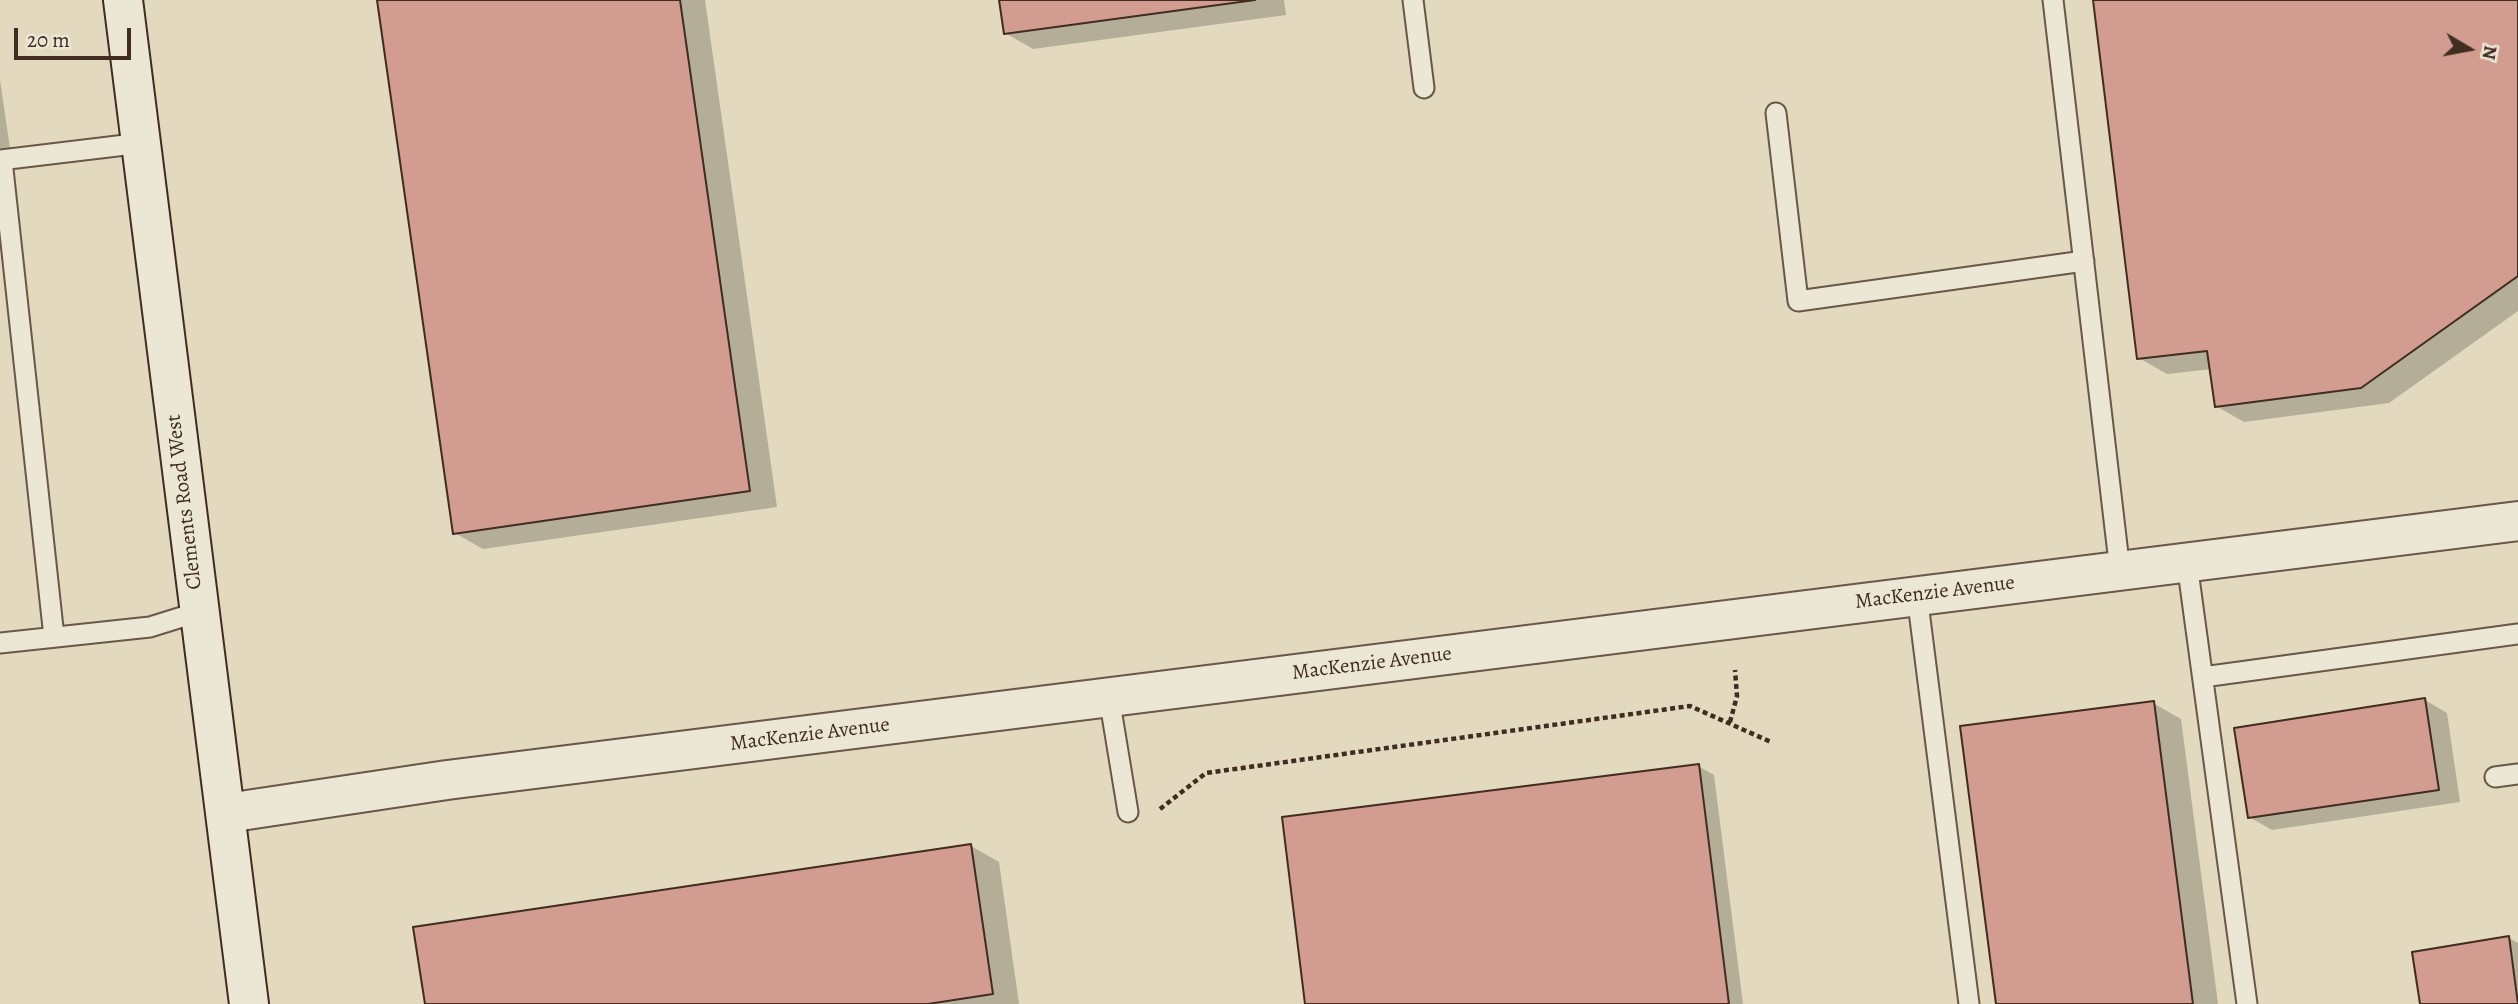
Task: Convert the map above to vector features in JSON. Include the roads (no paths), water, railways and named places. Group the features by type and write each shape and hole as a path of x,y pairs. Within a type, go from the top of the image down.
{"street":[{"name":"Clements Road West","path":"123,0 249,1004"},
{"name":"MacKenzie Avenue","path":"227,813 447,780 2518,521"}],"lane":[{"path":"1413,0 1424,88"},
{"path":"2053,0 2120,571"},
{"path":"1776,113 1798,301 2084,261"},
{"path":"54,637 1,160 142,143"},
{"path":"2187,563 2248,1004"},
{"path":"1917,595 1969,1004"},
{"path":"0,643 150,627 198,612"},
{"path":"2203,677 2518,634"},
{"path":"1109,697 1128,812"},
{"path":"2495,777 2518,774"}]}
